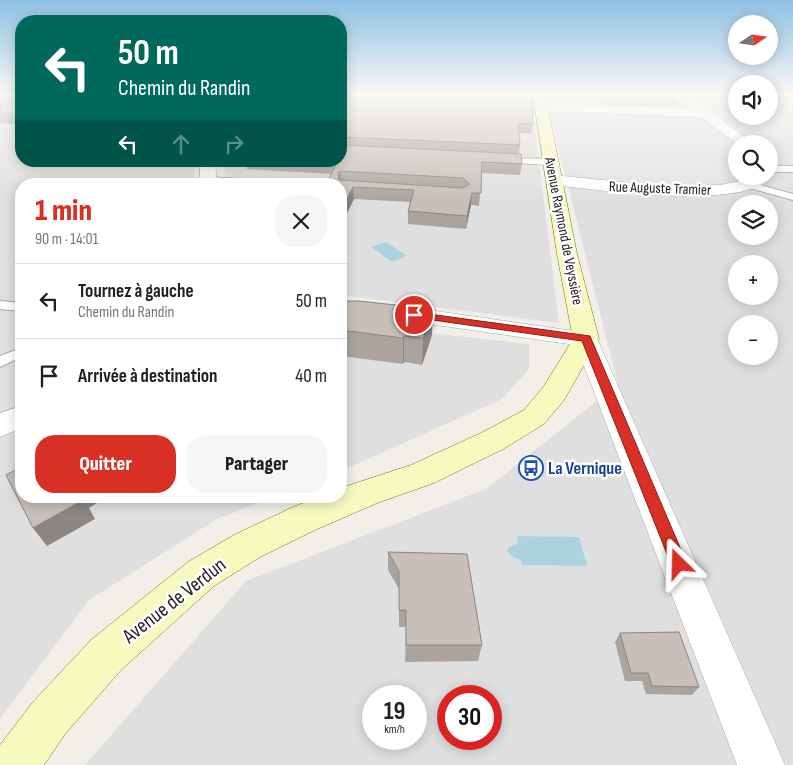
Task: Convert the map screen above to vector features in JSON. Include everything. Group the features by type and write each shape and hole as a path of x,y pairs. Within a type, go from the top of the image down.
{"main road":[{"name":"Avenue Raymond de Veyssière","path":"545,130 567,254 586,339"},
{"name":"Avenue de Verdun","path":"347,500 365,492 422,474 534,417 554,393 586,339"},
{"name":"Avenue de Verdun","path":"15,765 49,718 106,655 201,574 247,546 340,503"}],"street":[{"name":"Rue Auguste Tramier","path":"551,171 601,186 670,190 727,190 749,185"},
{"path":"347,309 414,315 586,339 761,765"},
{"path":"0,426 15,419"}],"lane":[{"path":"490,159 551,171"},
{"path":"778,168 793,169"},
{"path":"749,185 793,197"},
{"path":"0,305 15,306"},
{"path":"0,362 15,355"}],"shaded area":[{"path":"0,130 15,130 15,167 194,167 194,178 15,178 15,503 258,503 217,519 89,600 0,719"},
{"path":"450,130 535,130 559,323 347,296 347,178 226,178 224,167 347,167 347,159"},
{"path":"554,130 793,130 793,765 85,765 246,581 486,489 618,384"},
{"path":"556,130 711,130 728,142 727,179 676,183 624,181 569,172 563,168"},
{"path":"347,324 529,344 529,369 502,399 347,468"}],"water":[{"path":"386,242 407,256 392,262 371,247"},
{"path":"517,536 579,537 587,566 522,565 521,560 515,558 507,551 509,547 518,543"}],"building":[{"path":"347,130 519,130 520,145 347,137"},
{"path":"347,145 521,154 522,164 482,162 481,193 472,193 467,216 408,211 414,190 353,187 347,198 347,181 463,188 470,184 463,178 340,171 338,173 339,178 329,178 335,167 347,167"},
{"path":"347,301 433,309 423,338 404,336 403,338 347,331"},
{"path":"15,470 15,493 6,475"},
{"path":"20,503 78,503 33,528"},
{"path":"388,552 467,554 482,645 406,645 406,610 399,610 399,571"},
{"path":"679,632 699,687 652,686 648,673 631,673 620,633"}],"place":[{"name":"La Vernique","path":"531,468"}],"route":[{"path":"414,315 586,339 679,564"}]}
